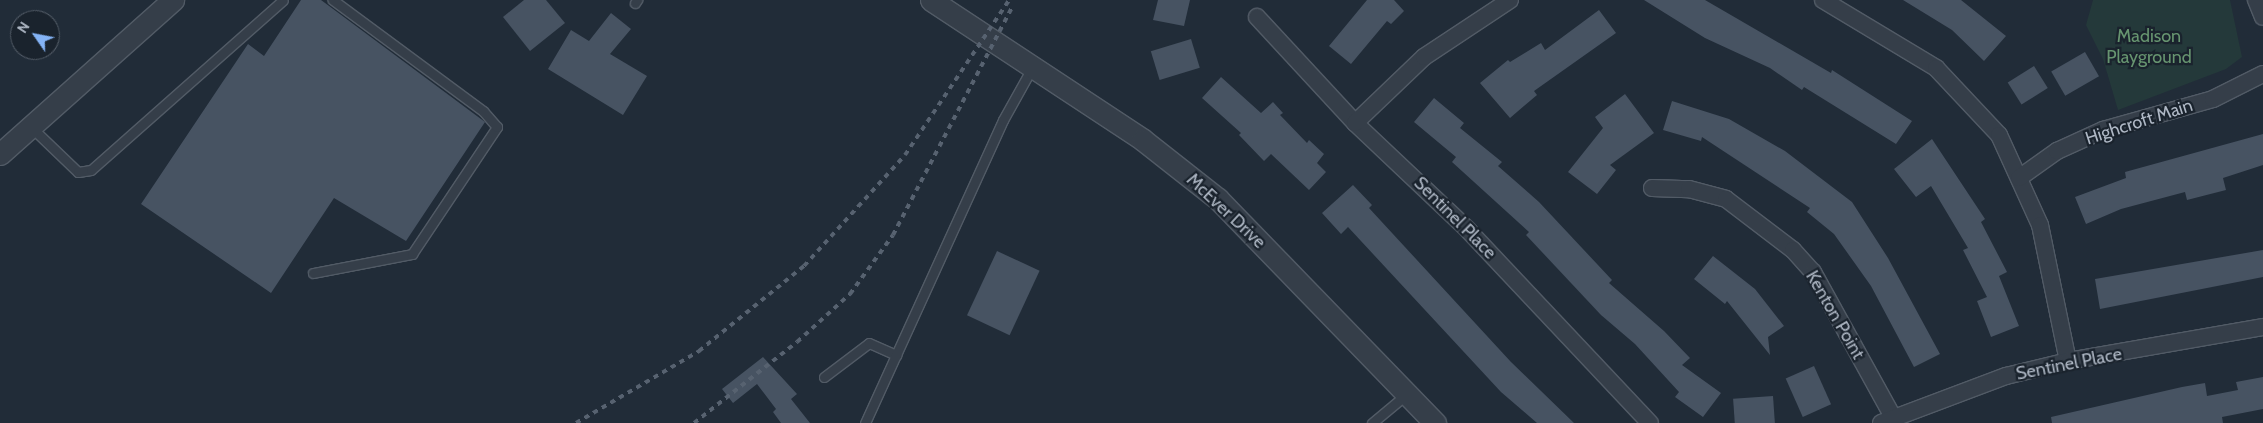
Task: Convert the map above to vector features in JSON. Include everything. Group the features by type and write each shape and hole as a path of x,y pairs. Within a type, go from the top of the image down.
{"street":[{"path":"0,154 172,0"},
{"name":"McEver Drive","path":"931,0 986,34 1143,140 1218,199 1435,423"},
{"path":"1355,123 1424,57 1510,0"},
{"path":"1823,0 1893,39 1958,88 1999,134 2040,225 2068,361"},
{"path":"2256,0 2263,17"},
{"name":"Sentinel Place","path":"1257,16 1355,123 1468,230 1650,423"},
{"name":"Highcroft Main","path":"2019,178 2057,152 2103,130 2213,99 2263,74"},
{"name":"Kenton Point","path":"1652,188 1689,189 1726,199 1793,250 1813,272 1887,420"},
{"name":"Sentinel Place","path":"1887,420 2006,376 2068,361 2263,327"}],"lane":[{"path":"30,127 78,172 92,170 283,0"},
{"path":"313,273 412,254 497,127 483,111 333,0"},
{"path":"865,423 1003,120 1034,66"},
{"path":"824,377 868,343 896,356"},
{"path":"1372,423 1408,393"}],"green space":[{"name":"Madison Playground","path":"2093,0 2230,0 2242,57 2226,69 2118,110 2103,59 2086,25"}],"building":[{"path":"301,0 321,0 485,122 406,241 334,198 271,293 141,204 248,44 264,56"},
{"path":"524,0 546,0 565,23 530,51 503,17"},
{"path":"1158,0 1190,0 1184,26 1153,20"},
{"path":"1367,0 1394,0 1404,11 1391,24 1387,21 1351,64 1329,46"},
{"path":"1644,0 1705,0 1831,73 1832,70 1912,121 1896,144 1804,87 1802,90 1770,68 1705,38"},
{"path":"1903,0 1961,0 2006,36 1984,61 1952,30"},
{"path":"1599,10 1616,33 1534,91 1537,95 1510,118 1480,83 1508,60 1510,62 1541,43 1545,50"},
{"path":"611,13 631,29 610,54 647,76 623,115 548,69 571,30 589,41"},
{"path":"1191,39 1200,68 1160,80 1151,51"},
{"path":"2085,52 2099,76 2065,96 2051,72"},
{"path":"2034,66 2048,88 2021,104 2008,82"},
{"path":"1221,77 1261,113 1273,102 1283,113 1280,115 1307,143 1309,140 1324,154 1317,163 1326,172 1309,190 1271,154 1264,161 1239,135 1241,133 1202,98"},
{"path":"1625,94 1654,133 1610,165 1616,170 1597,194 1568,172 1603,128 1595,117"},
{"path":"1434,98 1464,123 1460,128 1502,162 1498,166 1539,202 1612,280 1609,283 1664,331 1690,358 1682,365 1721,393 1703,417 1675,397 1679,392 1635,344 1601,315 1526,235 1529,232 1452,162 1456,157 1414,122"},
{"path":"1672,101 1729,119 1785,151 1852,202 1888,258 1940,354 1914,367 1871,286 1834,234 1807,212 1810,208 1702,137 1701,141 1663,130"},
{"path":"2263,134 2263,165 2223,178 2226,190 2187,200 2185,192 2121,209 2086,224 2075,197 2126,178 2125,172"},
{"path":"1932,139 1985,219 1981,222 2007,272 1999,276 2019,326 1991,337 1977,301 1987,297 1963,250 1968,248 1931,186 1916,197 1894,169"},
{"path":"1353,185 1372,205 1369,208 1511,362 1574,423 1537,423 1501,392 1348,227 1341,234 1322,213"},
{"path":"2263,250 2263,277 2100,309 2095,279"},
{"path":"997,251 1040,271 1010,335 967,315"},
{"path":"1713,256 1755,289 1784,326 1768,337 1770,355 1727,301 1725,304 1694,279"},
{"path":"763,357 797,394 791,399 810,423 781,423 773,412 776,409 757,384 733,403 722,389"},
{"path":"1814,366 1831,404 1803,417 1786,379"},
{"path":"2263,377 2263,409 2222,417 2223,423 2052,423 2051,417 2182,387 2205,383 2207,396 2238,390 2236,382"},
{"path":"1773,396 1775,423 1735,423 1733,399"}],"railway":[{"path":"576,423 699,351 804,266 905,155 1009,0"},
{"path":"694,423 797,342 850,294 893,235 1013,5"}]}
